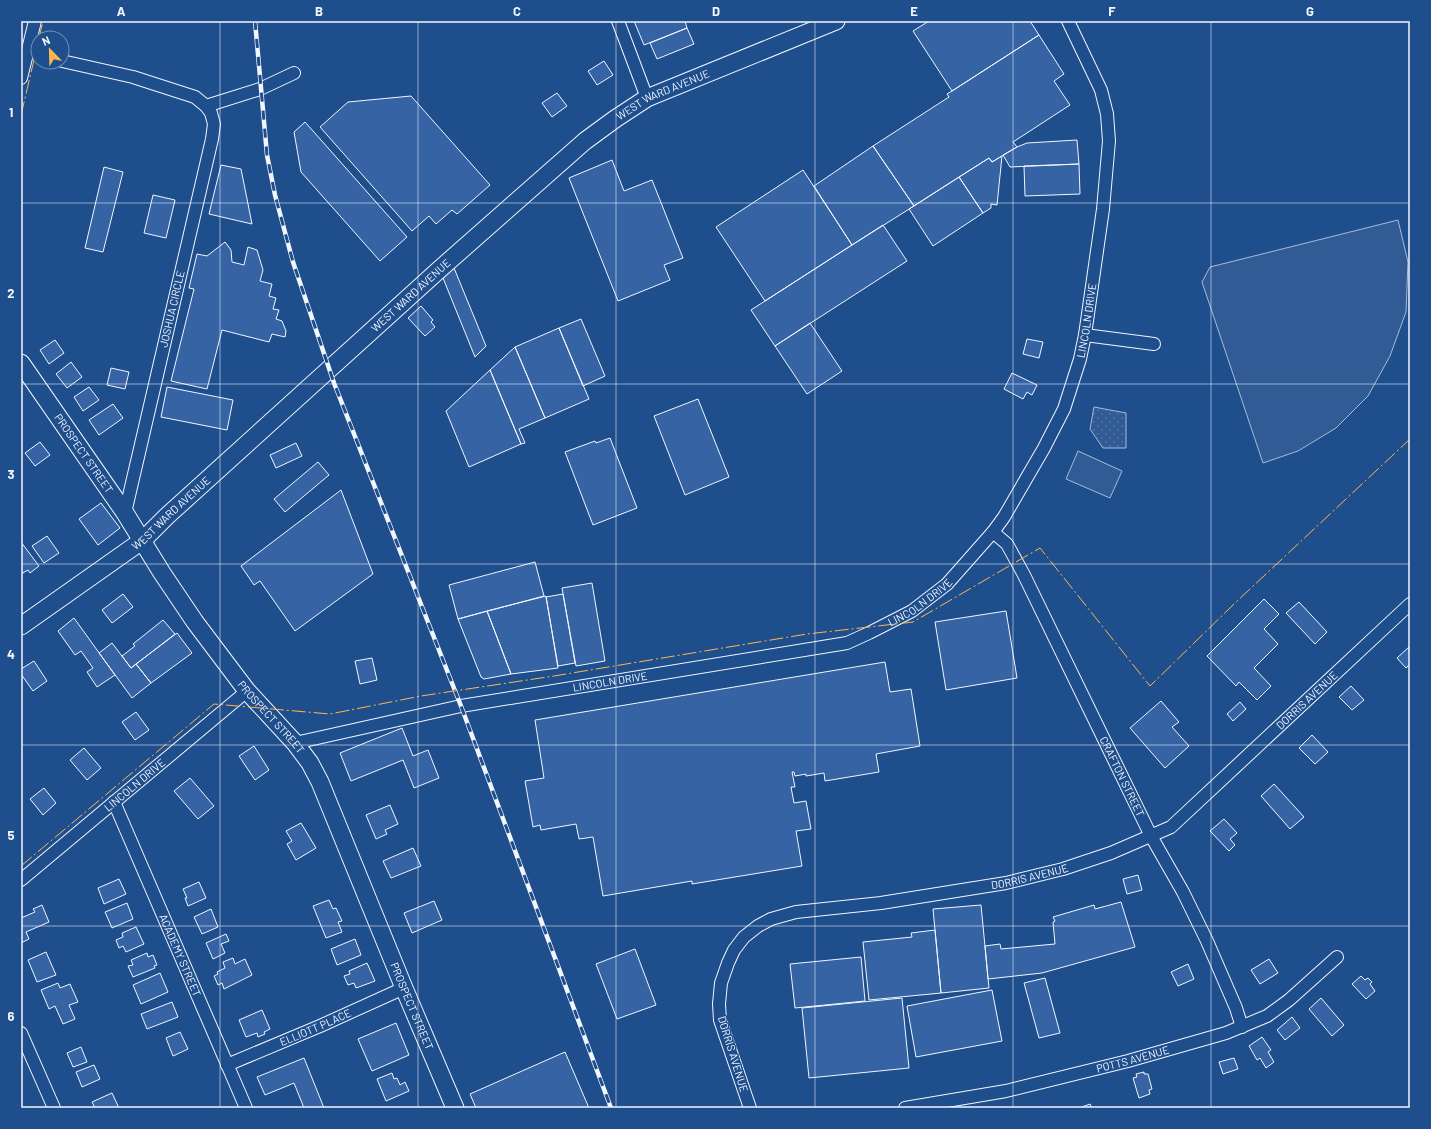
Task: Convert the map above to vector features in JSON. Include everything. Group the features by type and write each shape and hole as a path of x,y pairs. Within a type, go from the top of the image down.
{"street":[{"path":"618,21 647,98"},
{"name":"WEST WARD AVENUE","path":"21,626 143,540 167,516 441,268 585,141 614,119 647,98 836,21"},
{"name":"LINCOLN DRIVE","path":"295,743 460,706 847,643 912,611 947,584 993,532 1004,517 1064,409 1080,359 1085,335 1103,209 1109,141 1108,121 1101,90 1068,21"},
{"path":"21,78 30,59"},
{"path":"70,64 140,79 196,97 206,106 260,89 294,73"},
{"name":"JOSHUA CIRCLE","path":"125,513 212,139 214,124 211,113 206,106"},
{"path":"1085,335 1154,344"},
{"name":"PROSPECT STREET","path":"21,363 125,513 162,573 195,622 247,690 295,743 310,763 320,782 404,988 456,1108"},
{"name":"CRAFTON STREET","path":"993,532 1006,544 1024,575 1151,836 1183,892 1207,941 1236,1008 1242,1027"},
{"name":"DORRIS AVENUE","path":"750,1108 720,1020 719,1004 721,983 734,950 744,937 758,926 771,919 796,912 881,902 1006,883 1063,869 1111,853 1171,827 1410,604"},
{"name":"LINCOLN DRIVE","path":"21,880 247,690"},
{"name":"ACADEMY STREET","path":"114,802 246,1108"},
{"name":"POTTS AVENUE","path":"905,1108 1006,1091 1128,1061 1226,1033 1267,1016 1289,1000 1337,957"},
{"name":"ELLIOTT PLACE","path":"227,1065 320,1026 404,988"},
{"path":"21,1033 54,1108"}],"shaded area":[{"path":"1398,220 1408,262 1406,312 1390,356 1368,396 1336,428 1298,451 1263,463 1202,282 1210,267"},
{"path":"1094,407 1126,413 1126,448 1103,448 1090,429"},
{"path":"1078,451 1122,471 1110,498 1066,479"}],"building":[{"path":"634,21 685,21 687,28 644,45"},
{"path":"929,21 1030,21 1039,35 952,91 913,31"},
{"path":"687,28 694,44 657,59 650,43"},
{"path":"1039,35 1064,74 1054,81 1070,105 1013,142 1017,147 992,162 989,158 914,206 873,146 949,97 947,94"},
{"path":"604,61 613,75 597,85 588,71"},
{"path":"557,93 567,106 552,117 542,103"},
{"path":"411,96 490,185 457,214 452,210 436,224 429,216 412,231 320,127 348,102"},
{"path":"305,122 407,237 380,261 301,172 294,132"},
{"path":"1077,140 1079,164 1010,167 1003,155 1027,143"},
{"path":"873,146 914,206 852,245 814,186"},
{"path":"1002,156 997,205 991,204 991,208 983,213 959,177 989,158 992,162"},
{"path":"612,160 624,191 652,180 683,258 664,265 670,280 618,301 569,178"},
{"path":"1079,164 1080,194 1025,196 1024,166"},
{"path":"221,165 241,169 252,224 209,214"},
{"path":"104,167 123,172 103,252 85,248"},
{"path":"803,170 852,245 765,301 716,227"},
{"path":"959,177 983,213 933,246 909,209"},
{"path":"153,195 175,200 166,238 144,233"},
{"path":"883,225 907,261 775,346 751,310"},
{"path":"225,242 231,250 232,262 244,265 248,247 257,250 263,270 260,281 272,284 269,296 276,298 273,309 279,310 276,319 282,321 286,331 285,337 272,334 269,342 222,330 207,389 171,381 194,289 189,288 197,254 207,256"},
{"path":"454,268 486,346 475,357 443,278"},
{"path":"421,306 433,320 431,322 435,327 425,336 408,318"},
{"path":"581,319 605,376 583,386 559,328"},
{"path":"810,323 842,371 807,394 775,346"},
{"path":"559,328 589,399 545,418 515,347"},
{"path":"1027,339 1043,342 1039,358 1023,354"},
{"path":"55,340 64,353 49,364 40,350"},
{"path":"515,347 545,418 519,429 525,443 521,444 490,370"},
{"path":"71,362 82,377 67,388 56,374"},
{"path":"111,368 129,372 125,389 107,385"},
{"path":"490,370 521,444 469,467 446,411"},
{"path":"1012,373 1037,385 1032,395 1027,392 1023,399 1004,389"},
{"path":"89,387 99,400 83,411 74,397"},
{"path":"167,387 233,400 227,430 161,417"},
{"path":"698,399 729,477 685,495 654,416"},
{"path":"113,404 123,418 99,435 89,420"},
{"path":"610,438 637,508 593,525 565,452 595,441 596,443"},
{"path":"40,442 50,455 35,466 25,453"},
{"path":"296,443 302,456 276,468 270,455"},
{"path":"318,462 329,475 285,512 274,499"},
{"path":"341,490 373,574 295,631 260,581 254,585 241,566"},
{"path":"101,503 120,528 98,545 79,519"},
{"path":"47,536 59,553 44,563 32,546"},
{"path":"21,542 39,566 30,573 28,570 21,574"},
{"path":"535,562 544,596 458,619 449,585"},
{"path":"592,583 605,661 576,666 562,588"},
{"path":"123,594 133,607 112,623 102,610"},
{"path":"563,594 575,663 558,666 546,597"},
{"path":"546,596 558,668 511,674 487,611"},
{"path":"1264,599 1279,614 1264,629 1278,644 1254,668 1271,686 1257,700 1239,682 1236,686 1207,656"},
{"path":"1299,602 1327,632 1315,644 1286,613"},
{"path":"487,611 511,674 484,679 481,677 458,619"},
{"path":"1006,611 1017,678 946,690 935,622"},
{"path":"74,618 115,675 97,687 87,672 93,668 81,651 75,655 58,631"},
{"path":"163,620 175,634 131,668 122,656 135,646 133,644"},
{"path":"177,633 192,653 151,683 136,664"},
{"path":"112,643 131,668 136,664 151,683 132,698 99,653"},
{"path":"1409,647 1410,664 1406,668 1397,658"},
{"path":"372,658 377,680 360,684 355,661"},
{"path":"34,661 47,681 33,691 21,674 21,669"},
{"path":"885,662 890,692 911,689 920,746 876,754 879,772 825,781 824,773 795,776 794,772 792,772 795,787 791,787 794,803 806,801 811,829 796,831 802,866 692,884 692,881 603,896 593,837 579,839 576,824 541,830 540,825 533,827 525,781 544,778 535,720"},
{"path":"1351,686 1364,700 1352,710 1339,697"},
{"path":"1161,701 1179,722 1172,727 1189,746 1165,768 1130,728"},
{"path":"1240,702 1246,709 1233,721 1227,714"},
{"path":"136,712 149,730 135,740 122,722"},
{"path":"402,728 413,756 428,750 439,778 414,788 403,760 351,781 340,753"},
{"path":"1312,735 1328,752 1315,764 1299,748"},
{"path":"254,746 269,770 255,780 239,756"},
{"path":"84,748 101,768 87,780 70,760"},
{"path":"190,778 214,806 198,819 174,791"},
{"path":"1274,784 1304,817 1290,829 1261,796"},
{"path":"44,788 56,803 43,815 30,799"},
{"path":"390,805 398,824 385,830 387,834 376,839 366,815"},
{"path":"1224,819 1237,833 1230,839 1235,845 1229,851 1210,831"},
{"path":"301,823 316,848 296,860 287,844 292,841 286,831"},
{"path":"413,848 421,866 391,878 383,861"},
{"path":"1138,875 1142,890 1127,894 1123,879"},
{"path":"119,879 126,894 104,904 98,888"},
{"path":"199,882 206,898 188,906 185,898 187,898 183,889"},
{"path":"329,900 333,909 336,908 342,921 338,922 342,932 326,938 313,906"},
{"path":"434,901 442,920 412,933 404,913"},
{"path":"1121,902 1135,947 1042,973 988,979 985,946 1000,944 1001,949 1055,944 1053,922 1055,921 1053,917 1094,905 1095,909"},
{"path":"127,903 133,919 112,928 105,912"},
{"path":"42,905 49,922 26,932 29,939 21,943 21,918 35,912 33,909"},
{"path":"981,905 989,988 941,993 933,909"},
{"path":"211,909 218,927 202,934 194,917"},
{"path":"136,927 144,944 126,952 123,946 119,948 116,940 123,937 122,933"},
{"path":"935,930 941,993 869,1000 863,942 912,937 911,933"},
{"path":"226,934 229,941 221,944 225,953 213,959 206,943"},
{"path":"355,939 361,955 337,965 331,949"},
{"path":"635,949 656,1005 617,1019 596,964"},
{"path":"46,952 56,975 37,982 28,960"},
{"path":"147,953 148,957 153,955 157,965 154,966 155,968 133,977 128,966 133,965 131,960"},
{"path":"861,957 865,1001 795,1008 790,964"},
{"path":"233,958 235,964 245,959 252,975 224,989 222,983 218,985 214,976 218,974 217,972 225,968 223,962"},
{"path":"1269,959 1278,973 1260,984 1251,970"},
{"path":"367,963 375,981 356,988 354,983 348,985 344,976 350,974 349,971"},
{"path":"1188,964 1194,979 1178,986 1171,972"},
{"path":"160,973 168,992 141,1004 133,985"},
{"path":"1361,976 1365,980 1368,978 1372,982 1370,984 1375,991 1366,999 1352,984"},
{"path":"1045,978 1060,1033 1039,1038 1024,983"},
{"path":"58,983 60,988 70,984 78,1002 69,1005 75,1019 63,1024 55,1006 49,1009 41,990"},
{"path":"992,990 1002,1041 916,1057 907,1006"},
{"path":"902,998 909,1068 809,1078 802,1008"},
{"path":"1321,998 1344,1025 1332,1036 1309,1009"},
{"path":"172,1002 178,1017 147,1029 141,1014"},
{"path":"262,1010 270,1029 264,1032 265,1034 258,1037 257,1033 246,1037 239,1020"},
{"path":"1292,1017 1300,1028 1285,1040 1277,1030"},
{"path":"396,1023 409,1055 372,1071 358,1039"},
{"path":"180,1032 188,1049 173,1056 166,1038"},
{"path":"1262,1037 1271,1050 1268,1052 1274,1062 1266,1068 1260,1058 1257,1060 1249,1046"},
{"path":"81,1047 87,1062 73,1067 67,1053"},
{"path":"565,1052 589,1108 476,1108 470,1094"},
{"path":"304,1058 324,1108 304,1108 294,1083 265,1095 257,1077"},
{"path":"1234,1058 1238,1069 1223,1074 1219,1062"},
{"path":"94,1065 100,1079 82,1087 76,1072"},
{"path":"1144,1072 1144,1074 1148,1074 1152,1089 1149,1090 1150,1094 1139,1098 1133,1078 1137,1077 1136,1074"},
{"path":"392,1073 394,1079 397,1078 400,1085 405,1082 409,1091 386,1101 377,1079"},
{"path":"112,1093 119,1108 95,1108 92,1102"},
{"path":"1090,1104 1092,1108 1082,1108 1082,1107"}],"railway":[{"path":"255,21 267,155 275,195 293,262 334,383 461,706 611,1108"}],"power":[{"path":"41,30 43,21"},
{"path":"21,115 32,70"},
{"path":"21,866 214,704 330,714 421,696 554,676 807,634 913,622 1040,548 1150,686 1234,604 1410,439"}]}
